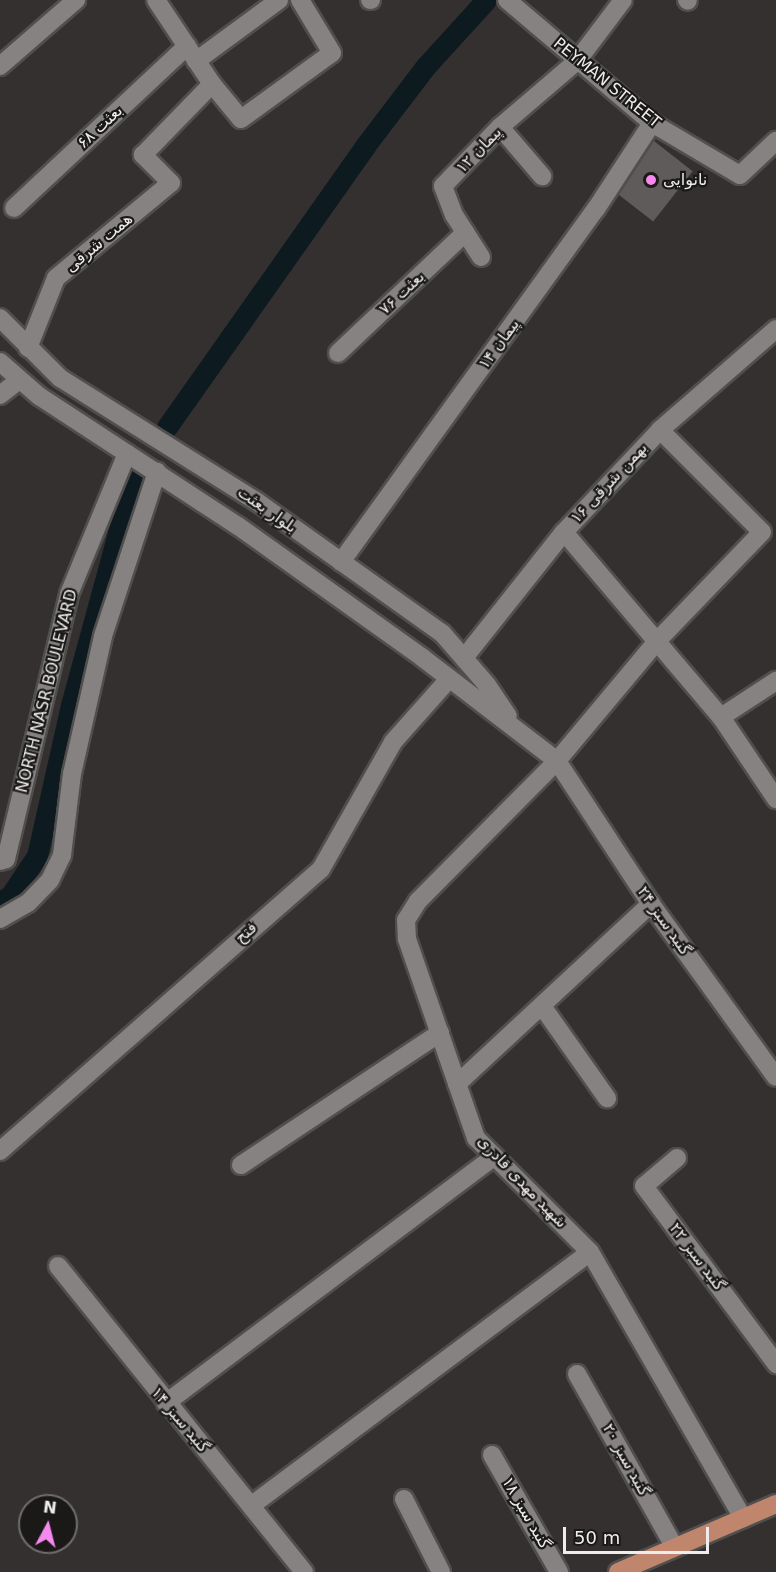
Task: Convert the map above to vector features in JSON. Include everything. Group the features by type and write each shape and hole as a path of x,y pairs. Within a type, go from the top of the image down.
{"main road":[{"path":"618,1572 776,1504"}],"street":[{"path":"0,66 76,0"},
{"path":"156,0 212,84 241,120 332,53 300,0"},
{"name":"بعثت ۶۸","path":"14,208 191,54 279,0"},
{"name":"پیمان ۱۲","path":"481,257 465,233 443,186 500,127 577,62 622,0"},
{"name":"PEYMAN STREET","path":"509,1 577,62 652,123 740,175 776,141"},
{"name":"همت شرقی","path":"28,348 56,279 171,183 143,155 212,84"},
{"name":"پیمان ۱۴","path":"341,562 596,209 652,123"},
{"path":"500,127 542,176"},
{"name":"بعثت ۷۶","path":"338,353 465,233"},
{"name":"بلوار بعثت","path":"0,318 60,378 255,501 442,633 488,685 514,725"},
{"name":"بهمن شرقی ۱۶","path":"464,658 564,532 660,430 776,329"},
{"name":"بلوار بعثت","path":"0,362 19,380 238,526 514,725 557,762"},
{"path":"0,395 19,380"},
{"name":"شهید مهدی قادری","path":"660,430 762,532 658,640 557,762 417,901 406,920 406,939 477,1138 590,1252 742,1518"},
{"name":"NORTH NASR BOULEVARD","path":"0,861 6,859 69,594 127,453"},
{"path":"0,919 28,903 50,880 62,855 72,774 103,636 157,472"},
{"path":"564,532 721,717 776,799"},
{"name":"فتح","path":"0,1151 321,869 393,742 449,679"},
{"path":"721,717 776,681"},
{"name":"گنبد سبز ۲۴","path":"557,762 651,904 776,1077"},
{"path":"457,1084 651,904"},
{"path":"542,1006 607,1098"},
{"path":"241,1165 440,1034"},
{"path":"165,1403 494,1157"},
{"name":"گنبد سبز ۲۲","path":"677,1158 644,1186 776,1365"},
{"path":"252,1505 590,1252"},
{"name":"گنبد سبز ۱۴","path":"58,1266 165,1403 252,1505 304,1572"},
{"name":"گنبد سبز ۲۰","path":"578,1374 674,1546"},
{"name":"گنبد سبز ۱۸","path":"492,1455 559,1572"},
{"path":"404,1499 441,1572"}],"building":[{"name":"نانوایی","path":"654,141 693,171 653,222 615,191"}],"waterway":[{"path":"167,427 365,146 426,66 486,0"},
{"path":"0,902 10,896 37,856 71,705 128,497 144,464"}],"place":[{"name":"نانوایی","path":"651,180"}]}
